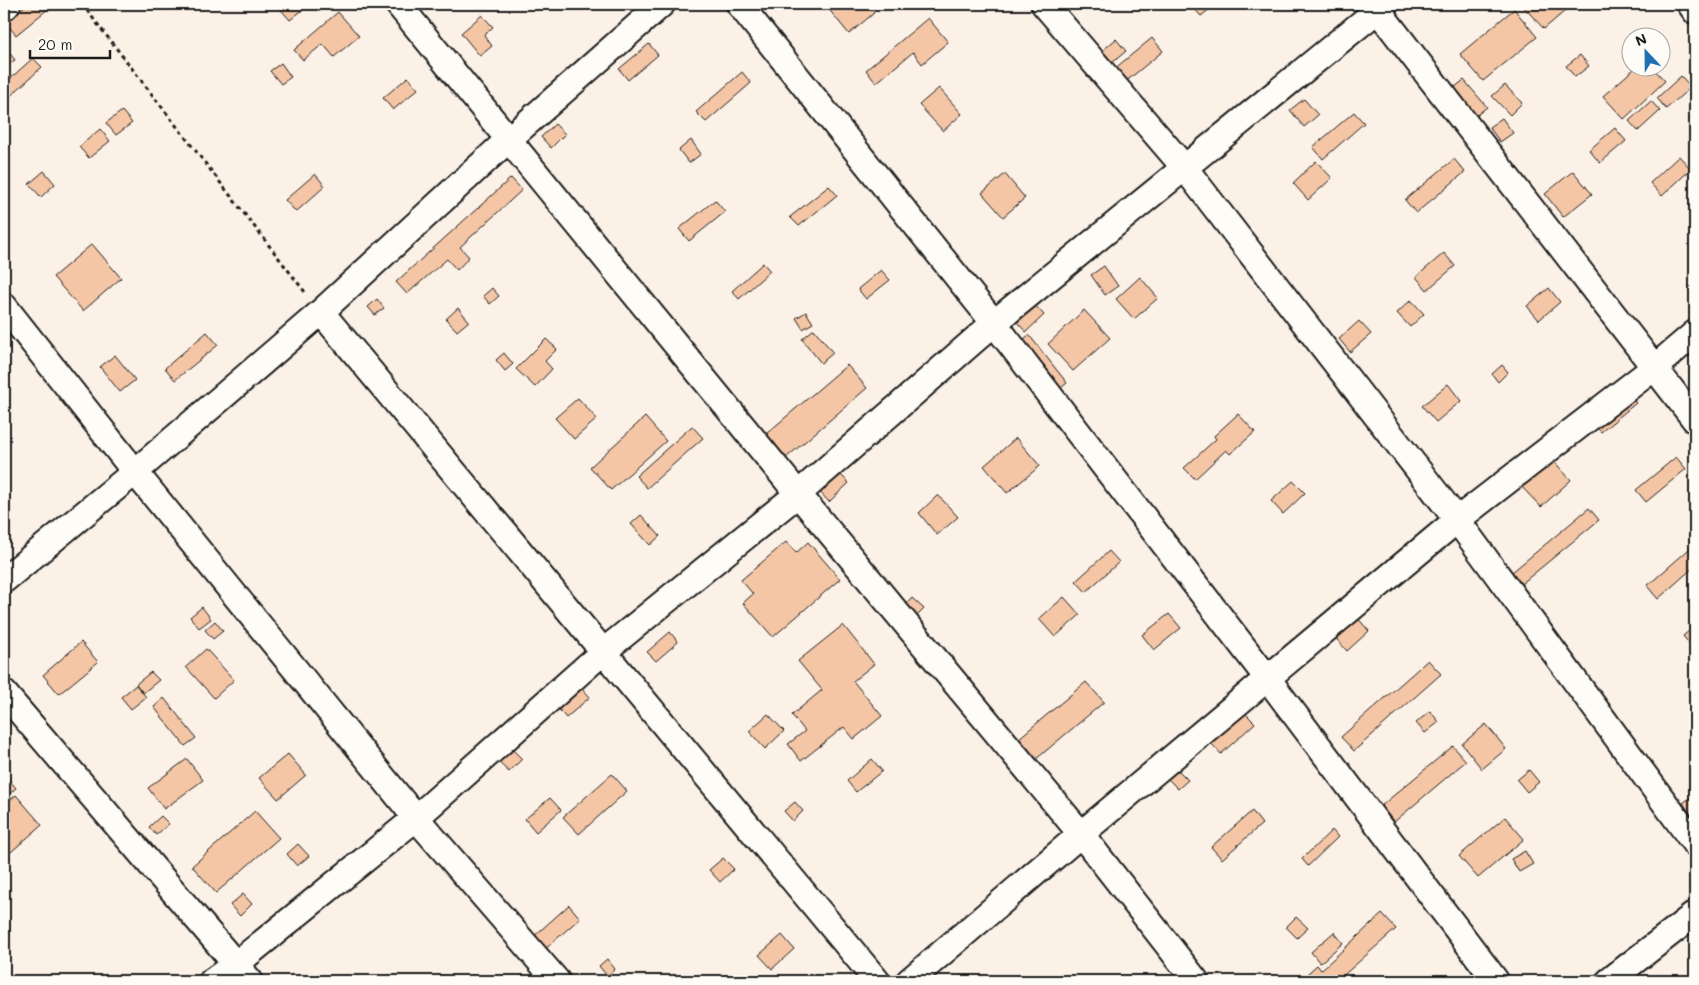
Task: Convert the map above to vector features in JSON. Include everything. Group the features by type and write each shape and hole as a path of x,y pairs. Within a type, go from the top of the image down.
{"street":[{"path":"398,4 798,494 1081,834 1196,981"},
{"path":"4,580 135,472 321,312 509,139 662,4"},
{"path":"739,4 994,323 1268,679 1496,981"},
{"path":"1044,4 1184,167 1457,520 1695,844"},
{"path":"1690,4 1695,11"},
{"path":"212,981 243,973 604,651 798,494 994,323 1379,6 1695,420"},
{"path":"4,306 135,472 416,818 556,981"},
{"path":"321,312 877,981"},
{"path":"909,981 1081,834 1457,520 1695,334"},
{"path":"4,693 243,973"},
{"path":"1609,981 1695,914"}],"path":[{"path":"82,4 321,312"}],"building":[{"path":"27,4 54,4 16,35 5,22"},
{"path":"276,4 310,4 290,20"},
{"path":"831,4 866,4 874,13 849,34 827,7"},
{"path":"1190,4 1216,4 1201,16"},
{"path":"1521,4 1573,4 1544,29"},
{"path":"1514,9 1537,37 1483,81 1460,54"},
{"path":"338,12 359,36 334,57 323,44 303,60 294,50"},
{"path":"482,15 493,27 484,35 492,46 480,56 461,33"},
{"path":"928,18 948,42 922,64 913,52 876,83 866,70"},
{"path":"1152,38 1163,51 1124,83 1113,70"},
{"path":"1116,39 1126,51 1112,63 1102,51"},
{"path":"649,44 658,55 628,80 619,69"},
{"path":"4,46 15,60 4,68"},
{"path":"1580,55 1589,66 1575,77 1566,66"},
{"path":"33,58 42,67 4,102 4,84"},
{"path":"281,63 291,77 281,84 270,71"},
{"path":"742,72 751,83 706,122 696,112"},
{"path":"1681,76 1691,87 1666,109 1657,98"},
{"path":"408,77 418,89 393,110 383,98"},
{"path":"1624,78 1662,78 1665,81 1624,119 1603,96"},
{"path":"1464,80 1487,107 1473,118 1450,91"},
{"path":"1505,85 1522,103 1510,115 1492,96"},
{"path":"939,88 962,114 943,131 919,105"},
{"path":"1304,99 1318,115 1304,127 1290,110"},
{"path":"1651,101 1660,111 1638,131 1629,121"},
{"path":"122,111 132,123 116,135 106,123"},
{"path":"1354,112 1364,123 1323,159 1313,147"},
{"path":"1502,118 1513,133 1500,142 1489,127"},
{"path":"555,124 565,134 551,148 541,137"},
{"path":"1615,128 1626,141 1600,163 1589,150"},
{"path":"100,129 110,141 89,158 79,147"},
{"path":"691,140 701,154 689,163 679,150"},
{"path":"1679,156 1691,169 1662,196 1650,183"},
{"path":"1454,159 1465,172 1416,213 1405,200"},
{"path":"1316,161 1332,178 1308,200 1293,183"},
{"path":"44,171 55,184 41,197 29,184"},
{"path":"1573,171 1592,194 1563,217 1545,194"},
{"path":"315,174 325,186 296,212 285,200"},
{"path":"1005,174 1025,198 1003,217 982,193"},
{"path":"511,178 522,190 460,247 469,257 457,270 447,259 407,294 396,282"},
{"path":"829,186 837,195 799,226 790,217"},
{"path":"715,200 725,212 689,241 679,229"},
{"path":"92,244 121,278 83,311 53,277"},
{"path":"1444,253 1455,266 1427,290 1416,277"},
{"path":"763,263 770,271 739,299 732,291"},
{"path":"1104,266 1118,286 1105,295 1091,275"},
{"path":"881,270 890,280 866,299 858,289"},
{"path":"1140,277 1158,298 1134,319 1116,299"},
{"path":"492,288 499,296 490,304 483,296"},
{"path":"1549,288 1560,302 1539,320 1527,306"},
{"path":"377,299 384,308 375,315 368,307"},
{"path":"1411,300 1424,314 1410,327 1397,313"},
{"path":"1033,303 1044,315 1026,332 1015,320"},
{"path":"458,308 469,321 457,331 446,319"},
{"path":"1084,310 1110,338 1073,371 1048,344"},
{"path":"806,312 813,323 803,329 796,318"},
{"path":"1359,321 1371,334 1350,352 1339,339"},
{"path":"814,329 833,353 821,363 802,339"},
{"path":"207,332 218,345 175,380 165,368"},
{"path":"1029,335 1067,383 1052,395 1013,347"},
{"path":"546,339 557,349 545,361 552,369 535,387 516,369"},
{"path":"504,353 513,364 505,371 496,360"},
{"path":"115,355 135,380 120,392 100,367"},
{"path":"847,365 867,388 786,458 766,434"},
{"path":"1502,365 1508,372 1498,382 1492,374"},
{"path":"1448,384 1461,401 1436,422 1422,406"},
{"path":"1625,391 1636,403 1601,432 1590,420"},
{"path":"578,398 597,419 574,439 555,418"},
{"path":"1238,414 1255,432 1230,454 1226,450 1195,479 1184,468 1216,439 1214,436"},
{"path":"645,417 666,441 611,490 590,467"},
{"path":"692,426 703,438 647,488 636,476"},
{"path":"1016,438 1040,466 1007,493 984,466"},
{"path":"1548,455 1571,480 1541,507 1518,483"},
{"path":"1676,457 1686,469 1646,502 1636,490"},
{"path":"837,471 849,483 829,502 817,489"},
{"path":"1293,481 1305,493 1283,514 1271,501"},
{"path":"938,495 958,517 937,535 919,513"},
{"path":"1589,508 1599,520 1520,585 1511,573"},
{"path":"641,515 660,536 650,545 631,524"},
{"path":"786,542 796,553 808,542 840,579 773,637 743,603 753,594 741,580"},
{"path":"1695,544 1695,566 1658,599 1647,586"},
{"path":"1109,551 1119,562 1086,592 1076,581"},
{"path":"1064,597 1080,615 1055,637 1039,619"},
{"path":"912,598 924,609 915,618 904,607"},
{"path":"202,607 211,619 199,628 190,617"},
{"path":"1169,614 1181,628 1154,650 1142,635"},
{"path":"1355,615 1369,631 1347,651 1333,635"},
{"path":"215,621 223,631 213,639 205,630"},
{"path":"843,625 874,664 853,681 882,716 854,739 844,727 801,761 788,744 805,731 792,715 822,690 798,661"},
{"path":"1695,626 1695,644 1692,647 1683,636"},
{"path":"670,632 678,642 656,661 647,652"},
{"path":"81,642 98,662 59,694 43,675"},
{"path":"206,649 234,680 214,698 186,667"},
{"path":"1428,660 1441,674 1354,751 1341,737"},
{"path":"151,672 159,680 143,693 136,684"},
{"path":"1086,682 1104,702 1035,760 1018,739"},
{"path":"136,685 146,697 131,709 121,697"},
{"path":"580,686 590,697 566,718 557,707"},
{"path":"164,698 196,738 185,746 154,707"},
{"path":"1243,711 1255,723 1221,754 1210,742"},
{"path":"1430,711 1439,722 1425,733 1416,723"},
{"path":"768,714 784,731 765,749 749,731"},
{"path":"1486,724 1506,749 1482,769 1462,744"},
{"path":"509,746 522,759 509,772 495,759"},
{"path":"1453,746 1466,761 1394,822 1381,806"},
{"path":"288,754 306,775 278,799 259,778"},
{"path":"187,759 203,780 164,809 148,788"},
{"path":"872,759 882,771 856,792 847,781"},
{"path":"1175,767 1188,780 1178,789 1166,777"},
{"path":"1529,770 1539,782 1527,792 1517,780"},
{"path":"4,774 16,788 4,799"},
{"path":"612,774 627,791 579,834 563,817"},
{"path":"1695,794 1695,813 1691,815 1683,803"},
{"path":"16,795 42,825 4,858 4,805"},
{"path":"550,798 561,810 536,832 525,819"},
{"path":"795,802 803,811 793,821 784,811"},
{"path":"255,811 279,838 216,893 192,866"},
{"path":"1252,811 1262,824 1222,859 1211,847"},
{"path":"161,816 169,824 156,835 149,827"},
{"path":"1505,817 1524,839 1478,878 1459,856"},
{"path":"1332,830 1338,837 1308,866 1302,859"},
{"path":"298,844 309,856 297,866 287,854"},
{"path":"1525,851 1533,864 1519,872 1511,859"},
{"path":"723,858 734,869 720,882 709,870"},
{"path":"243,894 252,904 240,916 230,905"},
{"path":"569,905 580,918 543,951 532,938"},
{"path":"1382,914 1396,929 1337,981 1330,975 1323,981 1299,981 1317,965 1321,970"},
{"path":"1296,917 1308,928 1297,938 1286,927"},
{"path":"1334,932 1343,943 1320,963 1311,952"},
{"path":"782,935 794,949 772,969 759,955"},
{"path":"607,959 615,969 607,976 599,966"}]}
